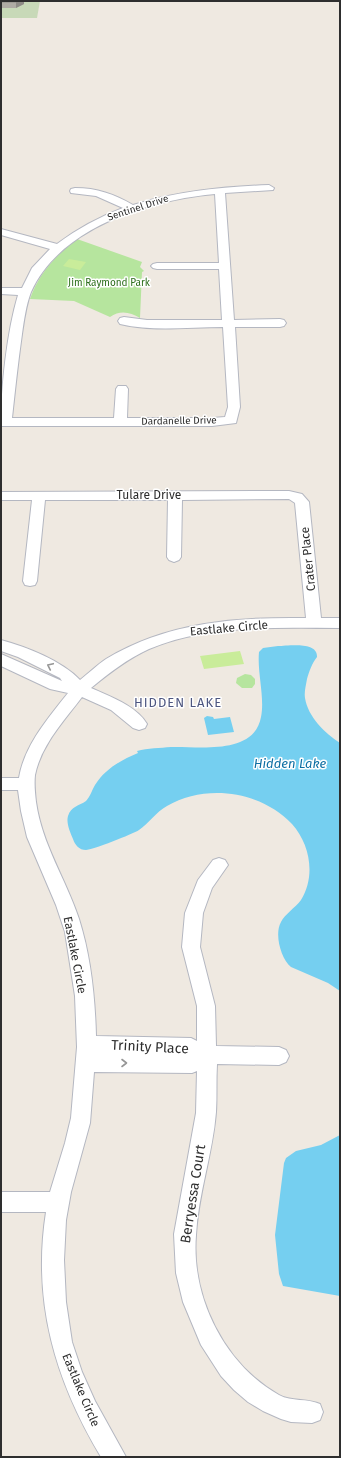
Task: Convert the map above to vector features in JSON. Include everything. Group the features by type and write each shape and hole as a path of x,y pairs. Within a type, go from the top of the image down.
{"street":[{"name":"Sentinel Drive","path":"3,422 7,350 25,292 35,271 58,248 74,236 107,217 163,199 220,190 269,188"},
{"path":"220,190 228,323"},
{"path":"75,191 104,194 113,197 132,209"},
{"path":"1,232 58,248"},
{"path":"157,266 224,266"},
{"path":"1,291 25,292"},
{"path":"124,321 147,324 280,323"},
{"name":"Dardanelle Drive","path":"3,422 212,422 231,420 234,407 228,323"},
{"path":"120,422 122,389"},
{"path":"174,557 175,495"},
{"name":"Tulare Drive","path":"1,496 289,495 297,497"},
{"path":"30,582 39,496"},
{"name":"Crater Place","path":"297,497 302,502 314,623"},
{"name":"Eastlake Circle","path":"114,1457 90,1418 66,1359 54,1302 53,1244 58,1202 80,1124 86,1054 86,1018 80,964 70,920 39,843 30,815 26,784 30,761 61,711 80,690 105,668 125,655 149,643 172,635 203,628 242,624 340,623"},
{"path":"1,645 23,653 65,674 80,690"},
{"path":"1,660 55,685 80,690 117,706 139,724"},
{"path":"1,784 26,784"},
{"name":"Berryessa Court","path":"219,865 204,885 194,913 191,947 206,1006 207,1055 206,1113 185,1234 185,1252 189,1285 199,1316 218,1353 239,1379 261,1397 285,1409 312,1412"},
{"name":"Trinity Place","path":"86,1054 192,1064 207,1055"},
{"path":"207,1055 279,1056"},
{"path":"1,1202 58,1202"}],"green space":[{"path":"1,1 40,1 37,18 1,18"},
{"name":"Jim Raymond Park","path":"77,239 142,262 140,267 144,271 142,272 140,318 132,314 125,313 118,313 110,317 74,301 30,299 38,281 49,265 62,251"},
{"path":"69,259 86,262 80,270 63,266"},
{"path":"240,651 244,664 204,669 200,656"},
{"path":"245,674 251,675 255,679 255,684 252,688 242,688 236,683 237,678"}],"water":[{"name":"Hidden Lake","path":"278,646 308,646 316,652 317,657 307,679 305,696 307,705 313,718 318,724 340,743 340,991 328,983 291,967 284,958 278,939 279,927 285,916 296,906 306,891 309,860 303,841 292,824 265,804 232,794 199,794 182,799 167,806 135,832 104,845 86,850 79,848 76,845 68,825 68,816 71,810 86,801 99,779 120,762 138,753 137,751 171,747 224,746 237,743 248,738 256,729 261,717 262,701 259,652 263,648"},
{"path":"207,716 213,717 214,719 230,717 234,732 208,735 204,718"},
{"path":"340,1135 340,1296 283,1286 279,1274 275,1235 284,1163 286,1158 296,1151 321,1145"}],"building":[{"path":"1,1 17,1 1,2"}],"district":[{"name":"HIDDEN LAKE","path":"178,702"}]}
